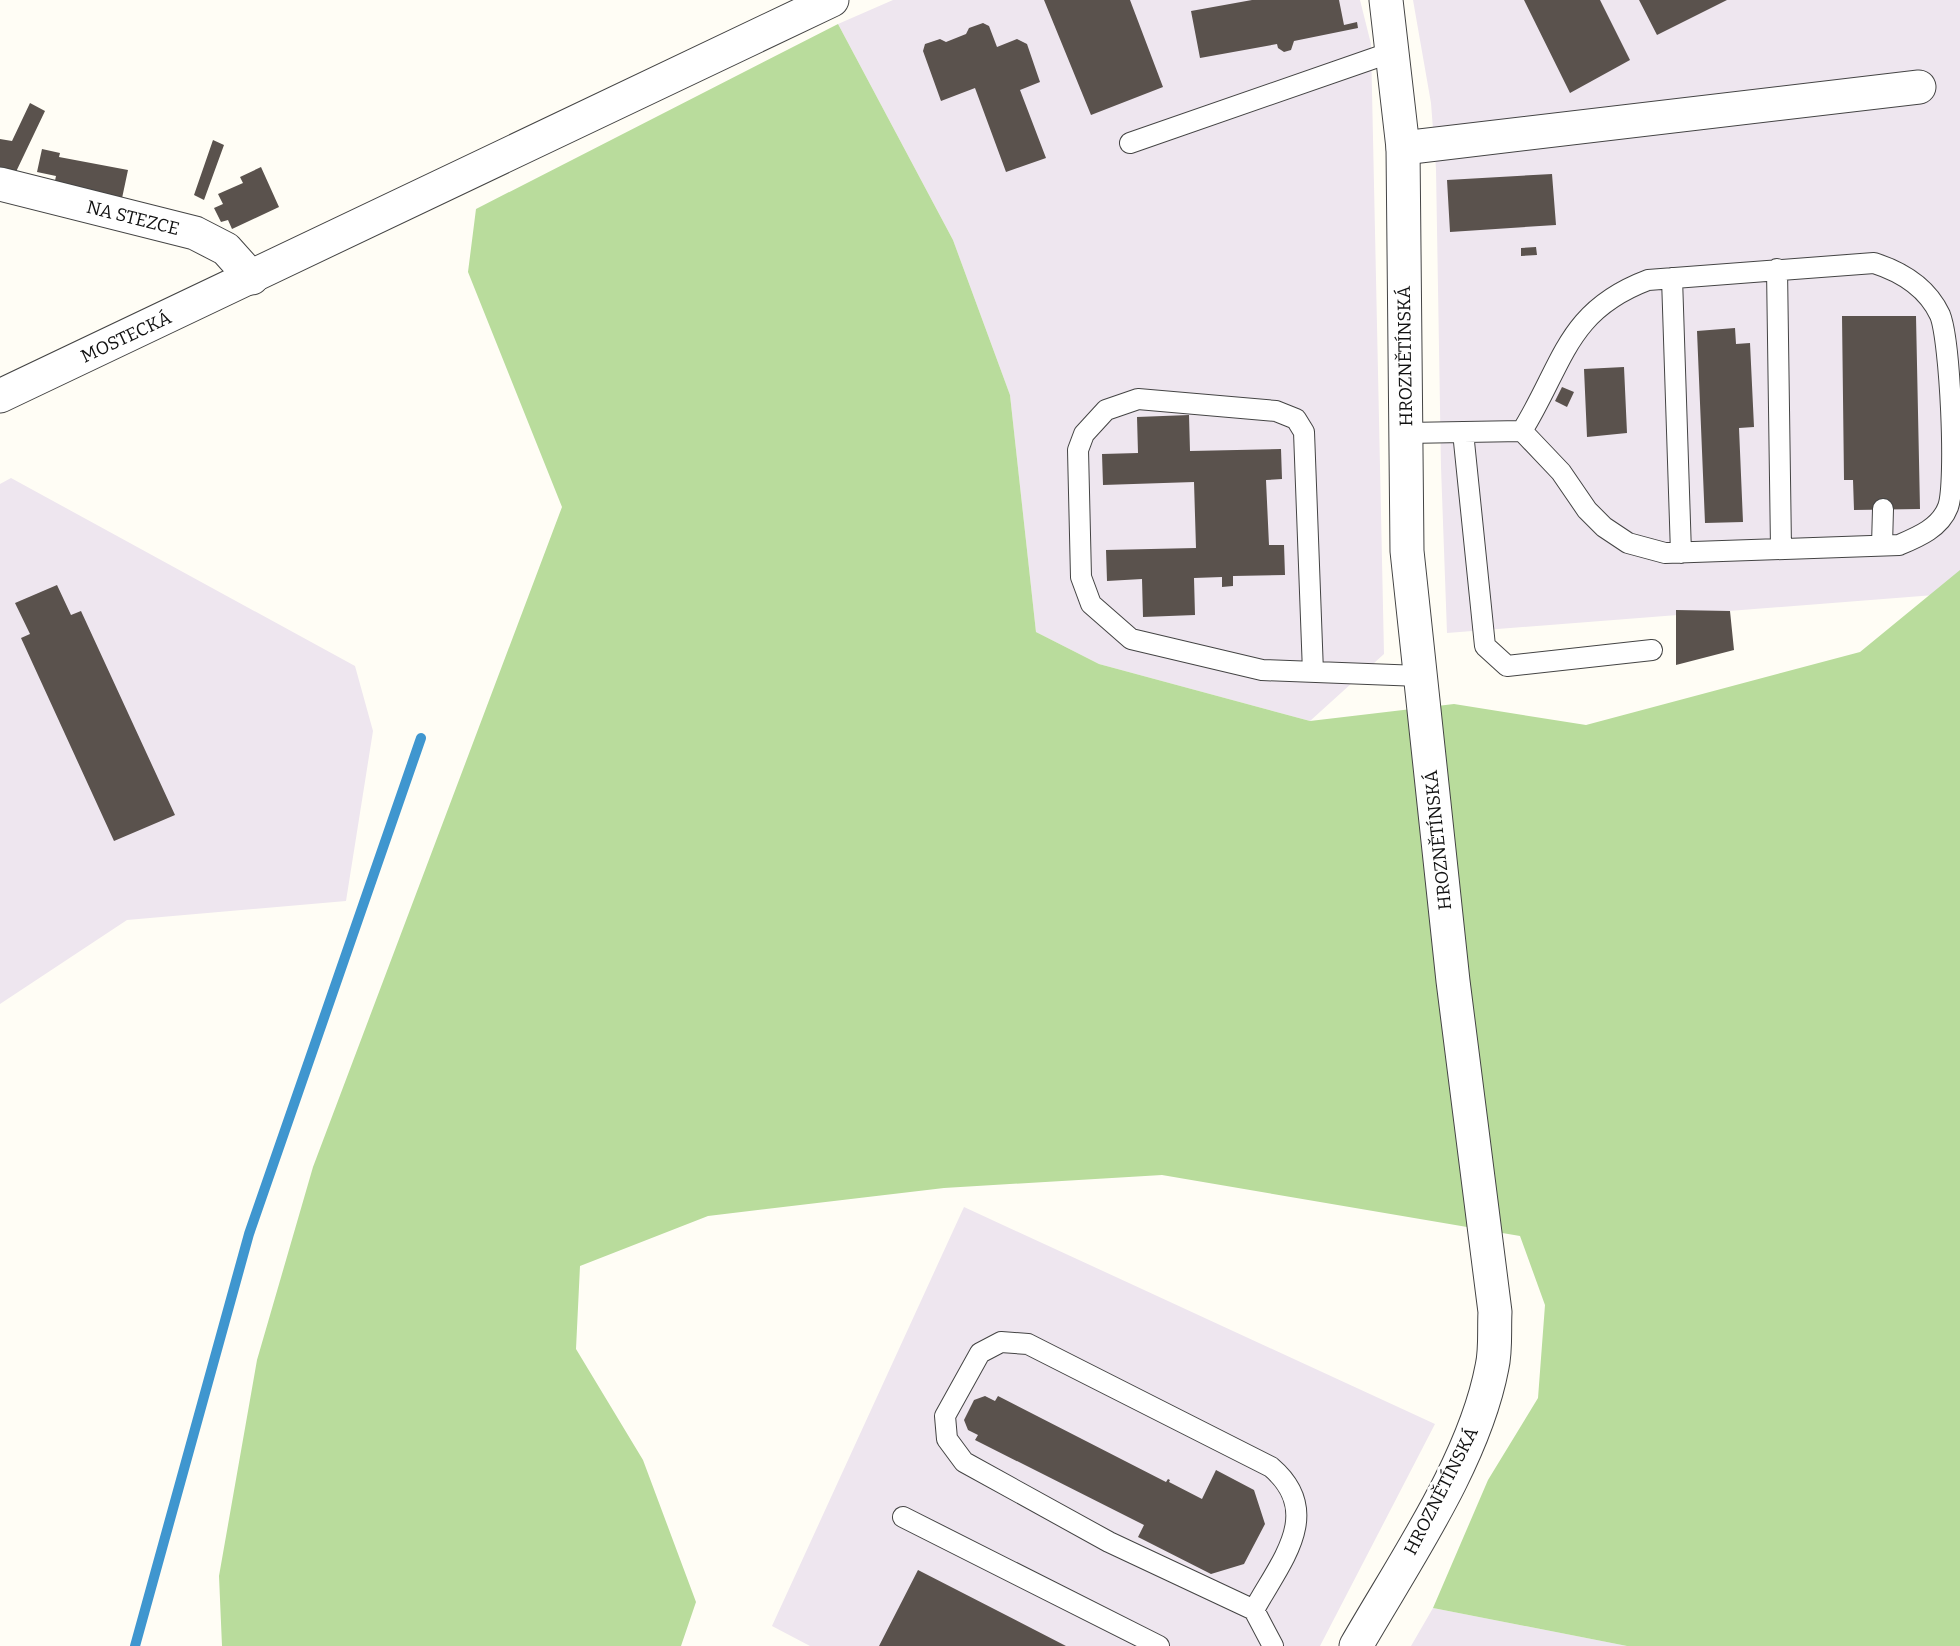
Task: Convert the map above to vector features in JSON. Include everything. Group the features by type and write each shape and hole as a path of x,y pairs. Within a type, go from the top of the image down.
{"street":[{"name":"MOSTECKÁ","path":"0,396 832,0"},
{"name":"HROZNĚTÍNSKÁ","path":"1356,1646 1445,1490 1480,1415 1493,1365 1495,1312 1453,981 1407,551 1403,148 1386,0"},
{"path":"1403,148 1919,87"},
{"name":"NA STEZCE","path":"0,184 195,233 226,249 252,278"}],"lane":[{"path":"1130,143 1392,52"},
{"path":"1406,433 1522,431 1561,472 1587,510 1604,527 1628,543 1665,554 1899,545 1928,533 1948,508 1953,483 1948,348 1940,316 1925,293 1911,279 1874,263 1648,280 1623,290 1603,302 1581,325 1562,352 1541,401 1522,431"},
{"path":"1776,269 1781,548"},
{"path":"1672,278 1681,553"},
{"path":"1313,672 1304,432 1296,419 1276,411 1138,399 1106,410 1084,434 1078,450 1081,577 1091,603 1131,639 1262,670 1313,672 1420,676"},
{"path":"1463,432 1485,646 1507,666 1652,650"},
{"path":"1882,545 1883,509"},
{"path":"1254,1610 1296,1533 1298,1515 1295,1496 1286,1480 1271,1467 1028,1344 1001,1342 980,1353 945,1416 947,1439 964,1462 1109,1542 1254,1610 1273,1646"},
{"path":"903,1517 1159,1646"}],"shaded area":[{"path":"893,0 1360,0 1371,44 1384,654 1310,721 1099,664 1036,632 1010,395 953,240 838,24"},
{"path":"1413,0 1960,0 1960,593 1447,633 1441,467 1436,169 1431,103"},
{"path":"11,478 355,666 373,731 346,901 127,920 0,1004 0,484"},
{"path":"964,1207 1435,1424 1320,1646 810,1646 772,1626"},
{"path":"1433,1608 1627,1646 1411,1646"}],"green space":[{"path":"838,24 953,240 1010,395 1036,632 1099,664 1310,721 1454,704 1586,725 1860,652 1960,570 1960,1646 1627,1646 1433,1608 1488,1480 1538,1398 1545,1305 1520,1236 1162,1175 944,1188 708,1216 580,1266 576,1349 643,1460 696,1602 681,1646 222,1646 219,1576 257,1360 313,1167 562,507 468,272 476,209"}],"building":[{"path":"1044,0 1130,0 1163,87 1091,115"},
{"path":"1252,0 1339,0 1344,25 1357,22 1358,28 1294,41 1291,50 1284,52 1278,48 1277,44 1200,58 1191,11"},
{"path":"1524,0 1600,0 1630,60 1570,93"},
{"path":"1639,0 1727,0 1657,35"},
{"path":"983,23 989,26 997,47 1017,39 1027,44 1040,82 1020,90 1046,158 1006,172 975,88 941,101 923,51 925,44 940,39 946,42 966,34 969,28"},
{"path":"30,103 45,111 14,176 0,172 0,139 12,141"},
{"path":"213,140 224,145 204,200 194,195"},
{"path":"42,149 60,153 59,157 128,170 121,203 53,190 56,176 37,172"},
{"path":"261,167 279,207 232,229 228,220 221,222 214,208 223,204 218,194 243,183 240,177"},
{"path":"1552,174 1556,225 1450,232 1447,180"},
{"path":"1536,247 1537,255 1521,256 1521,248"},
{"path":"1842,316 1916,316 1920,509 1854,510 1853,480 1844,480"},
{"path":"1735,328 1736,344 1750,343 1754,427 1739,428 1743,522 1705,523 1697,331"},
{"path":"1624,367 1627,433 1587,437 1584,369"},
{"path":"1562,387 1574,392 1567,407 1555,401"},
{"path":"1189,415 1190,451 1281,449 1282,479 1266,480 1269,545 1284,545 1285,575 1233,576 1233,586 1222,587 1222,577 1194,578 1195,615 1143,617 1142,579 1107,581 1106,550 1196,548 1194,482 1103,485 1102,454 1138,453 1137,417"},
{"path":"57,585 71,615 81,611 175,815 114,841 21,638 30,634 15,603"},
{"path":"1676,610 1730,611 1734,650 1676,665"},
{"path":"985,1396 995,1401 998,1396 1166,1482 1170,1480 1169,1482 1202,1499 1216,1470 1254,1490 1265,1524 1244,1564 1211,1574 1138,1537 1144,1525 975,1440 978,1435 968,1430 964,1420 974,1400"},
{"path":"918,1570 1066,1646 879,1646"}],"waterway":[{"path":"135,1646 249,1234 421,738"}]}
